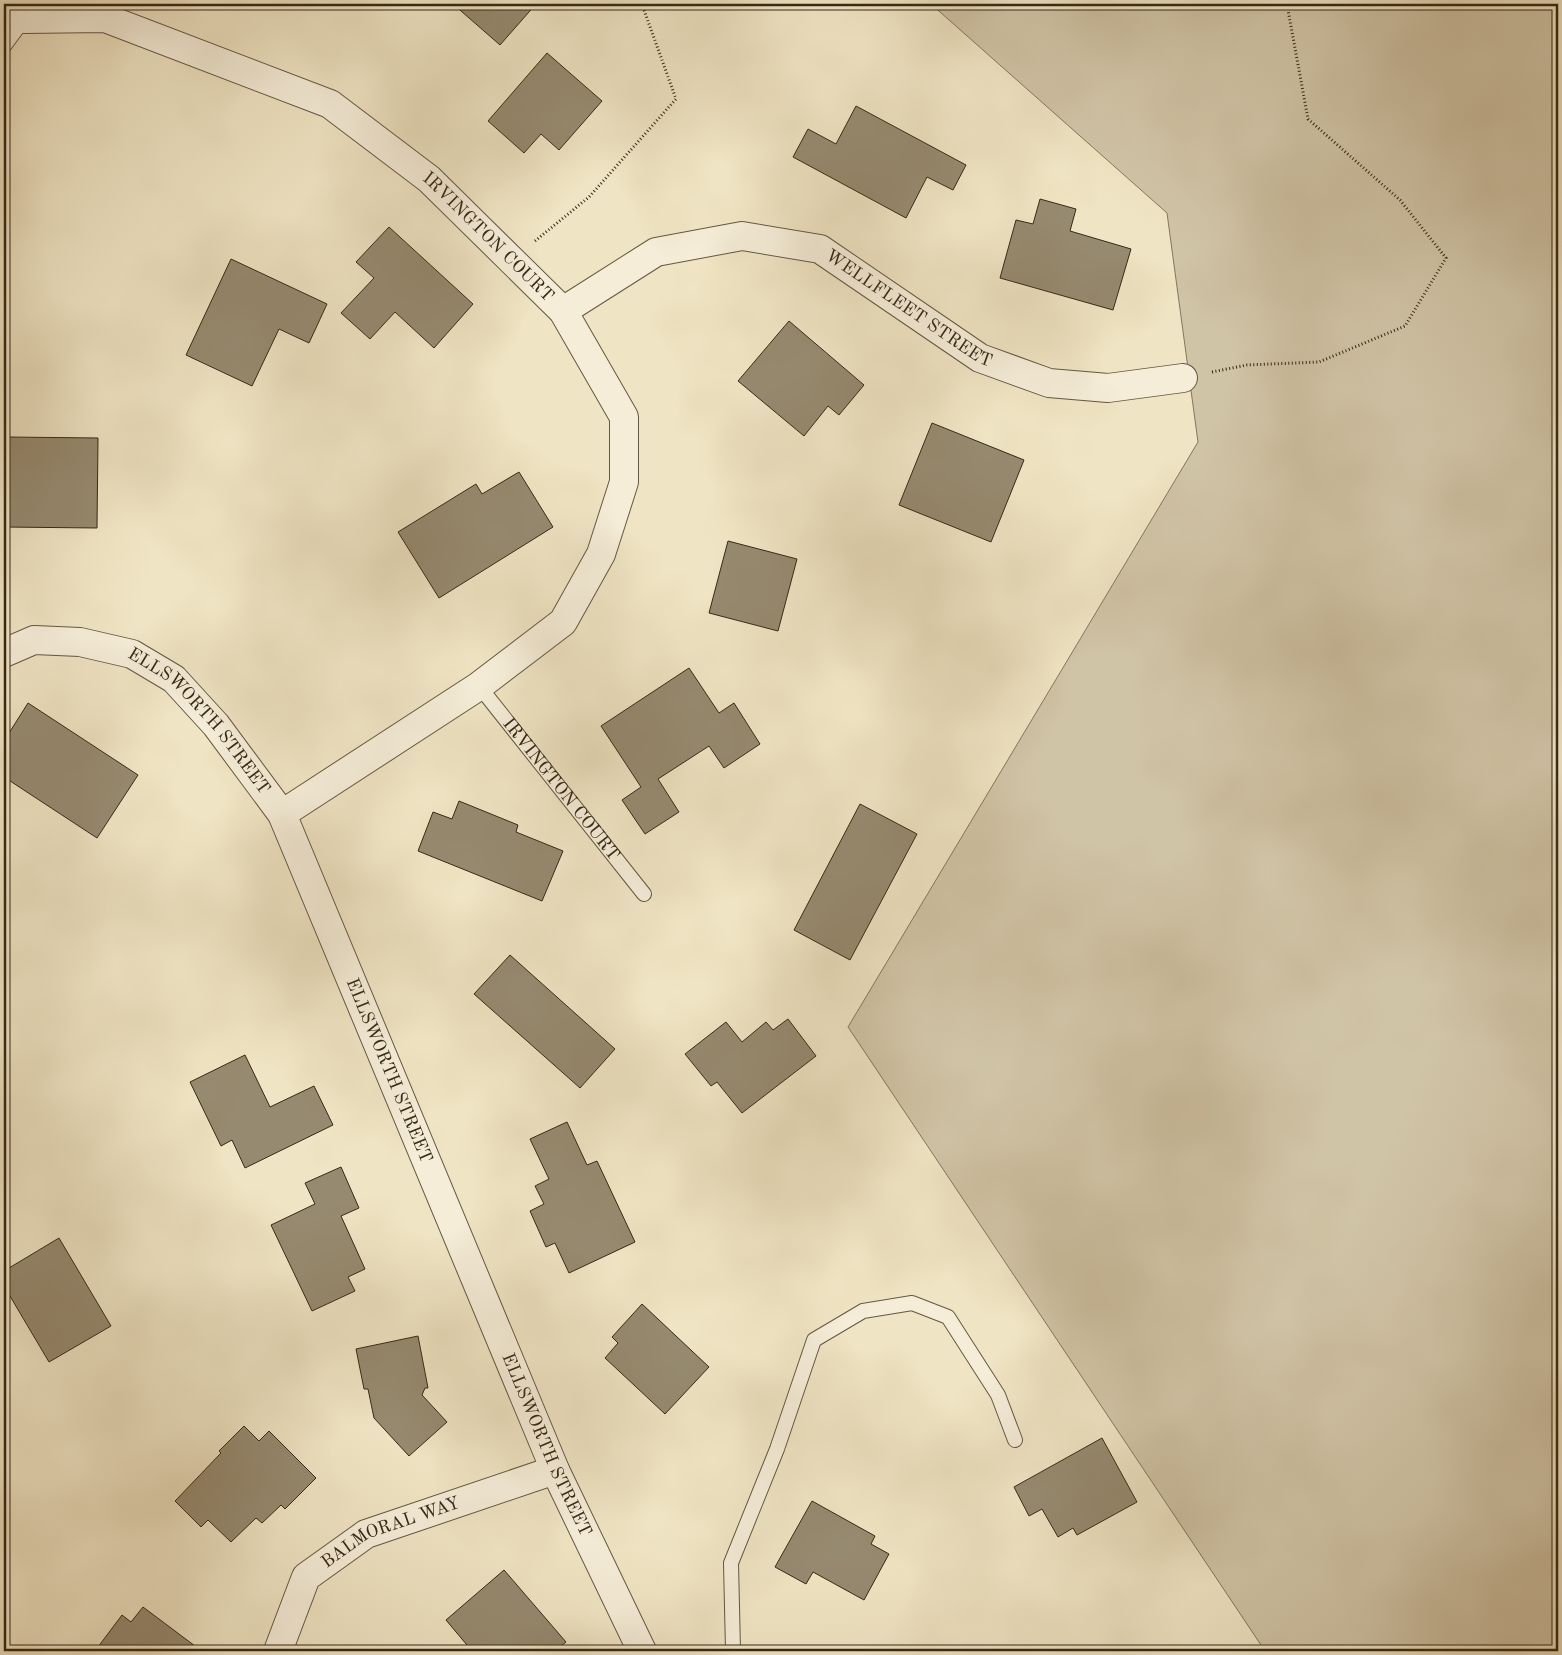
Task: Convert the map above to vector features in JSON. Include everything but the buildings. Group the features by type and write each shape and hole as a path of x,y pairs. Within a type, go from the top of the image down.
{"street":[{"name":"IRVINGTON COURT","path":"16,12 105,18 330,104 429,179 563,311 624,418 624,482 601,554 563,622 479,686 282,814"},
{"name":"WELLFLEET STREET","path":"563,311 656,252 742,236 820,249 980,358 1049,383 1108,388 1183,378"},
{"name":"ELLSWORTH STREET","path":"4,653 34,640 80,642 132,654 174,679 216,726 282,814 555,1470 642,1651"},
{"name":"BALMORAL WAY","path":"278,1651 306,1576 366,1534 555,1470"}],"lane":[{"path":"4,46 16,12"},
{"name":"IRVINGTON COURT","path":"479,686 644,894"},
{"path":"734,1651 732,1563 777,1449 814,1340 863,1311 912,1303 948,1317 998,1395 1016,1440"}],"path":[{"path":"511,261 589,197 676,99 644,10 646,4"},
{"path":"1183,378 1247,365 1319,362 1404,326 1446,258 1400,200 1308,119 1288,10 1290,4"}],"shaded area":[{"path":"931,4 1558,4 1558,1651 1265,1651 848,1027 1198,442 1167,213"}]}
